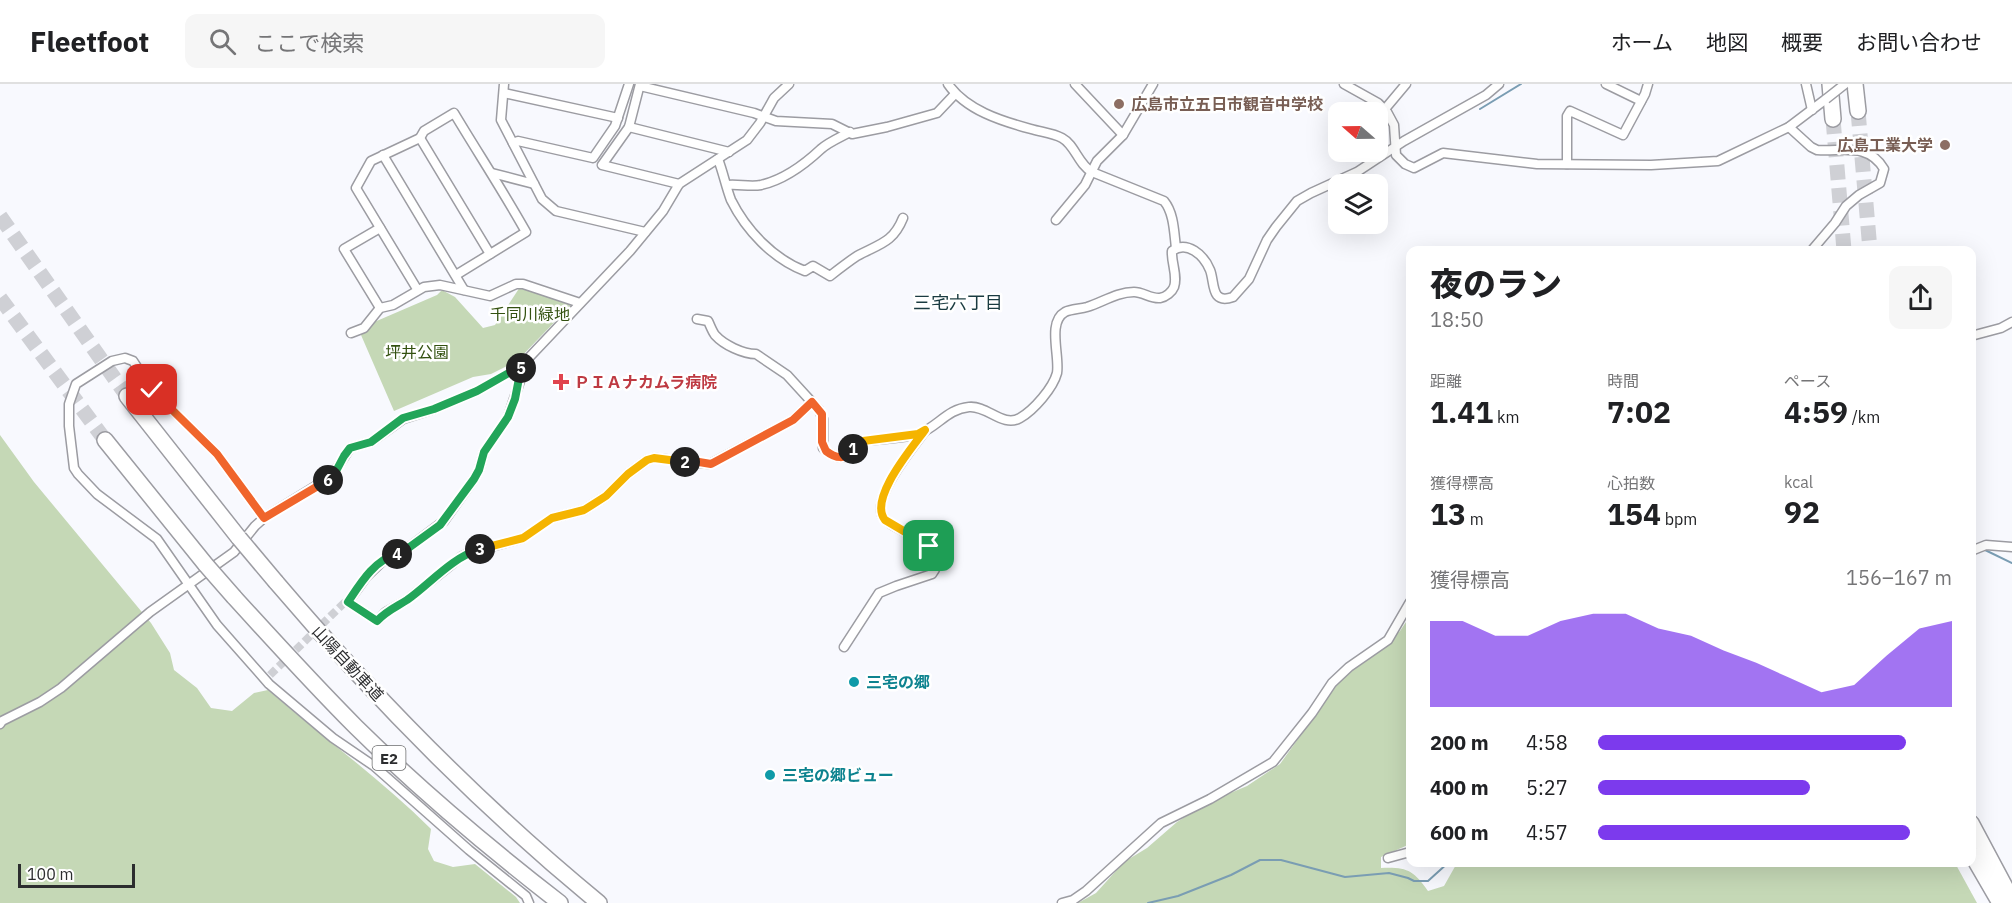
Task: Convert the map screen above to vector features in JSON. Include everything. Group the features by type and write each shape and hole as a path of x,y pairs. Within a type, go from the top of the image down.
{"highway":[{"path":"1856,84 1858,111"},
{"path":"1828,92 1833,119"},
{"name":"山陽自動車道","path":"127,396 239,538 325,640 444,763 513,828 594,899"},
{"name":"E2","path":"105,440 206,565 296,666 366,736 491,849 560,903"},
{"path":"1976,832 2012,900"},
{"path":"1976,862 2000,903"}],"street":[{"path":"513,143 518,141 593,158 615,126 629,84"},
{"path":"0,724 61,688 150,612 234,552 264,518 332,476 350,448 371,442 403,418 434,409 477,391 521,366 630,251 663,211 679,184 747,140 774,98 789,84"},
{"path":"948,84 965,103 1002,120 1061,137 1083,165 1092,172 1164,201 1173,221 1176,248"},
{"path":"1076,84 1123,135"},
{"path":"1056,220 1084,185 1097,161 1123,135 1153,84"},
{"path":"1344,84 1376,102"},
{"path":"1388,104 1406,84"},
{"path":"697,320 708,321 714,334 731,346 750,354 756,354 787,375 822,414 823,448 840,458 847,456 859,442 918,434 945,415 968,407 979,408 1006,421 1013,421 1022,418 1035,405 1056,377 1058,362 1055,327 1065,312 1088,307 1122,293 1139,292 1157,298 1165,296 1174,286 1172,251 1176,248 1188,247 1195,250 1209,267 1212,286 1216,294 1224,298 1233,297 1250,279 1267,240 1293,204 1357,172 1394,147 1469,106 1499,84"},
{"path":"1606,84 1641,101"},
{"path":"1567,164 1567,116 1570,111 1623,135 1648,84"},
{"path":"1806,84 1812,110"},
{"path":"1388,115 1394,125 1394,147 1399,161 1417,168 1443,153 1537,164 1708,163 1789,127 1812,110 1828,92 1845,84"},
{"path":"679,184 602,165 629,127 640,85 783,122 832,124 852,134 937,113 955,94"},
{"path":"618,118 504,88 501,120 543,200 556,211 645,232"},
{"path":"417,289 356,188 371,161 420,138 424,131 454,113 526,232 456,275"},
{"path":"629,127 729,152"},
{"path":"1789,127 1817,150 1856,150 1877,160 1884,170 1880,183 1859,195 1846,206 1815,246"},
{"path":"728,185 759,186 778,178 799,167 822,148 850,132"},
{"path":"420,138 490,254"},
{"path":"383,154 464,290"},
{"path":"718,159 732,201 753,232 784,262 805,271 813,266 830,276 856,257 886,243 895,234 903,218"},
{"path":"492,173 534,184"},
{"path":"380,228 344,249 380,308"},
{"path":"351,333 364,328 380,308 393,305 417,289 433,285 490,296 516,284 523,284 580,303"},
{"path":"1976,335 2001,328 2012,322"},
{"path":"264,518 217,454 152,390 134,361 125,358 112,361 76,384 69,404 69,426 75,468 78,474 97,494 158,539 217,625 268,677 269,684 333,738 374,766 469,850 526,896 529,903"},
{"path":"521,366 521,378 508,417 484,452 474,479 444,521 407,549 387,557 366,577 348,602 377,621 461,557 523,538 552,518 584,510 606,496 628,474 647,460 654,458 711,464 793,420 812,402"},
{"path":"844,647 879,593 932,574 935,570 935,558 929,546 885,520 881,512 889,484 925,430"},
{"path":"1976,549 1986,545 2012,547"},
{"path":"1062,903 1073,900 1086,891 1168,818 1210,799 1267,767 1337,678 1349,667 1382,646 1392,635 1406,609"},
{"path":"1388,858 1406,853"}],"green space":[{"name":"坪井公園","path":"520,287 571,305 517,361 491,374 473,377 394,411 361,335 372,323 437,295 442,290 455,297 483,328 495,325"},
{"path":"0,435 34,482 151,623 170,653 174,670 197,688 211,708 232,711 254,693 268,690 372,775 431,829 428,849 434,861 453,867 475,864 516,897 520,903 0,903"},
{"path":"1406,622 1406,846 1381,857 1381,868 1409,871 1428,891 1444,886 1455,867 1957,867 1977,903 1078,903 1096,893 1124,862 1147,848 1177,822 1209,802 1247,786 1280,764 1342,678 1369,659 1400,631"}],"waterway":[{"path":"1480,109 1521,84"},
{"path":"1983,549 2012,563"},
{"path":"1148,903 1178,896 1231,875 1260,860 1281,860 1345,877 1389,873 1414,881 1428,881 1443,867"}],"tunnel":[{"path":"1858,111 1870,246"},
{"path":"1833,119 1844,246"},
{"path":"0,216 127,396"},
{"path":"0,298 105,440"},
{"path":"270,675 344,603 348,602"}],"place":[{"name":"広島市立五日市観音中学校","path":"1119,104"},
{"name":"広島工業大学","path":"1945,145"},
{"name":"ＰＩＡナカムラ病院","path":"561,382"},
{"name":"三宅の郷","path":"854,682"},
{"name":"三宅の郷ビュー","path":"770,775"}],"district":[{"name":"三宅六丁目","path":"958,302"}],"route":[{"path":"152,390 217,454 264,518 332,476 350,448 380,437 403,418 434,409 477,391 521,366 521,378 508,417 486,447 474,479 444,521 407,549 387,557 366,577 348,602 377,621 461,557 523,538 552,518 579,513 606,496 628,474 647,460 654,458 711,464 793,420 812,402 822,414 823,448 840,458 851,453 859,442 918,434 925,430 895,473 886,489 881,508 885,520 929,546"}],"park label":[{"name":"千同川緑地","path":"530,314"}]}
